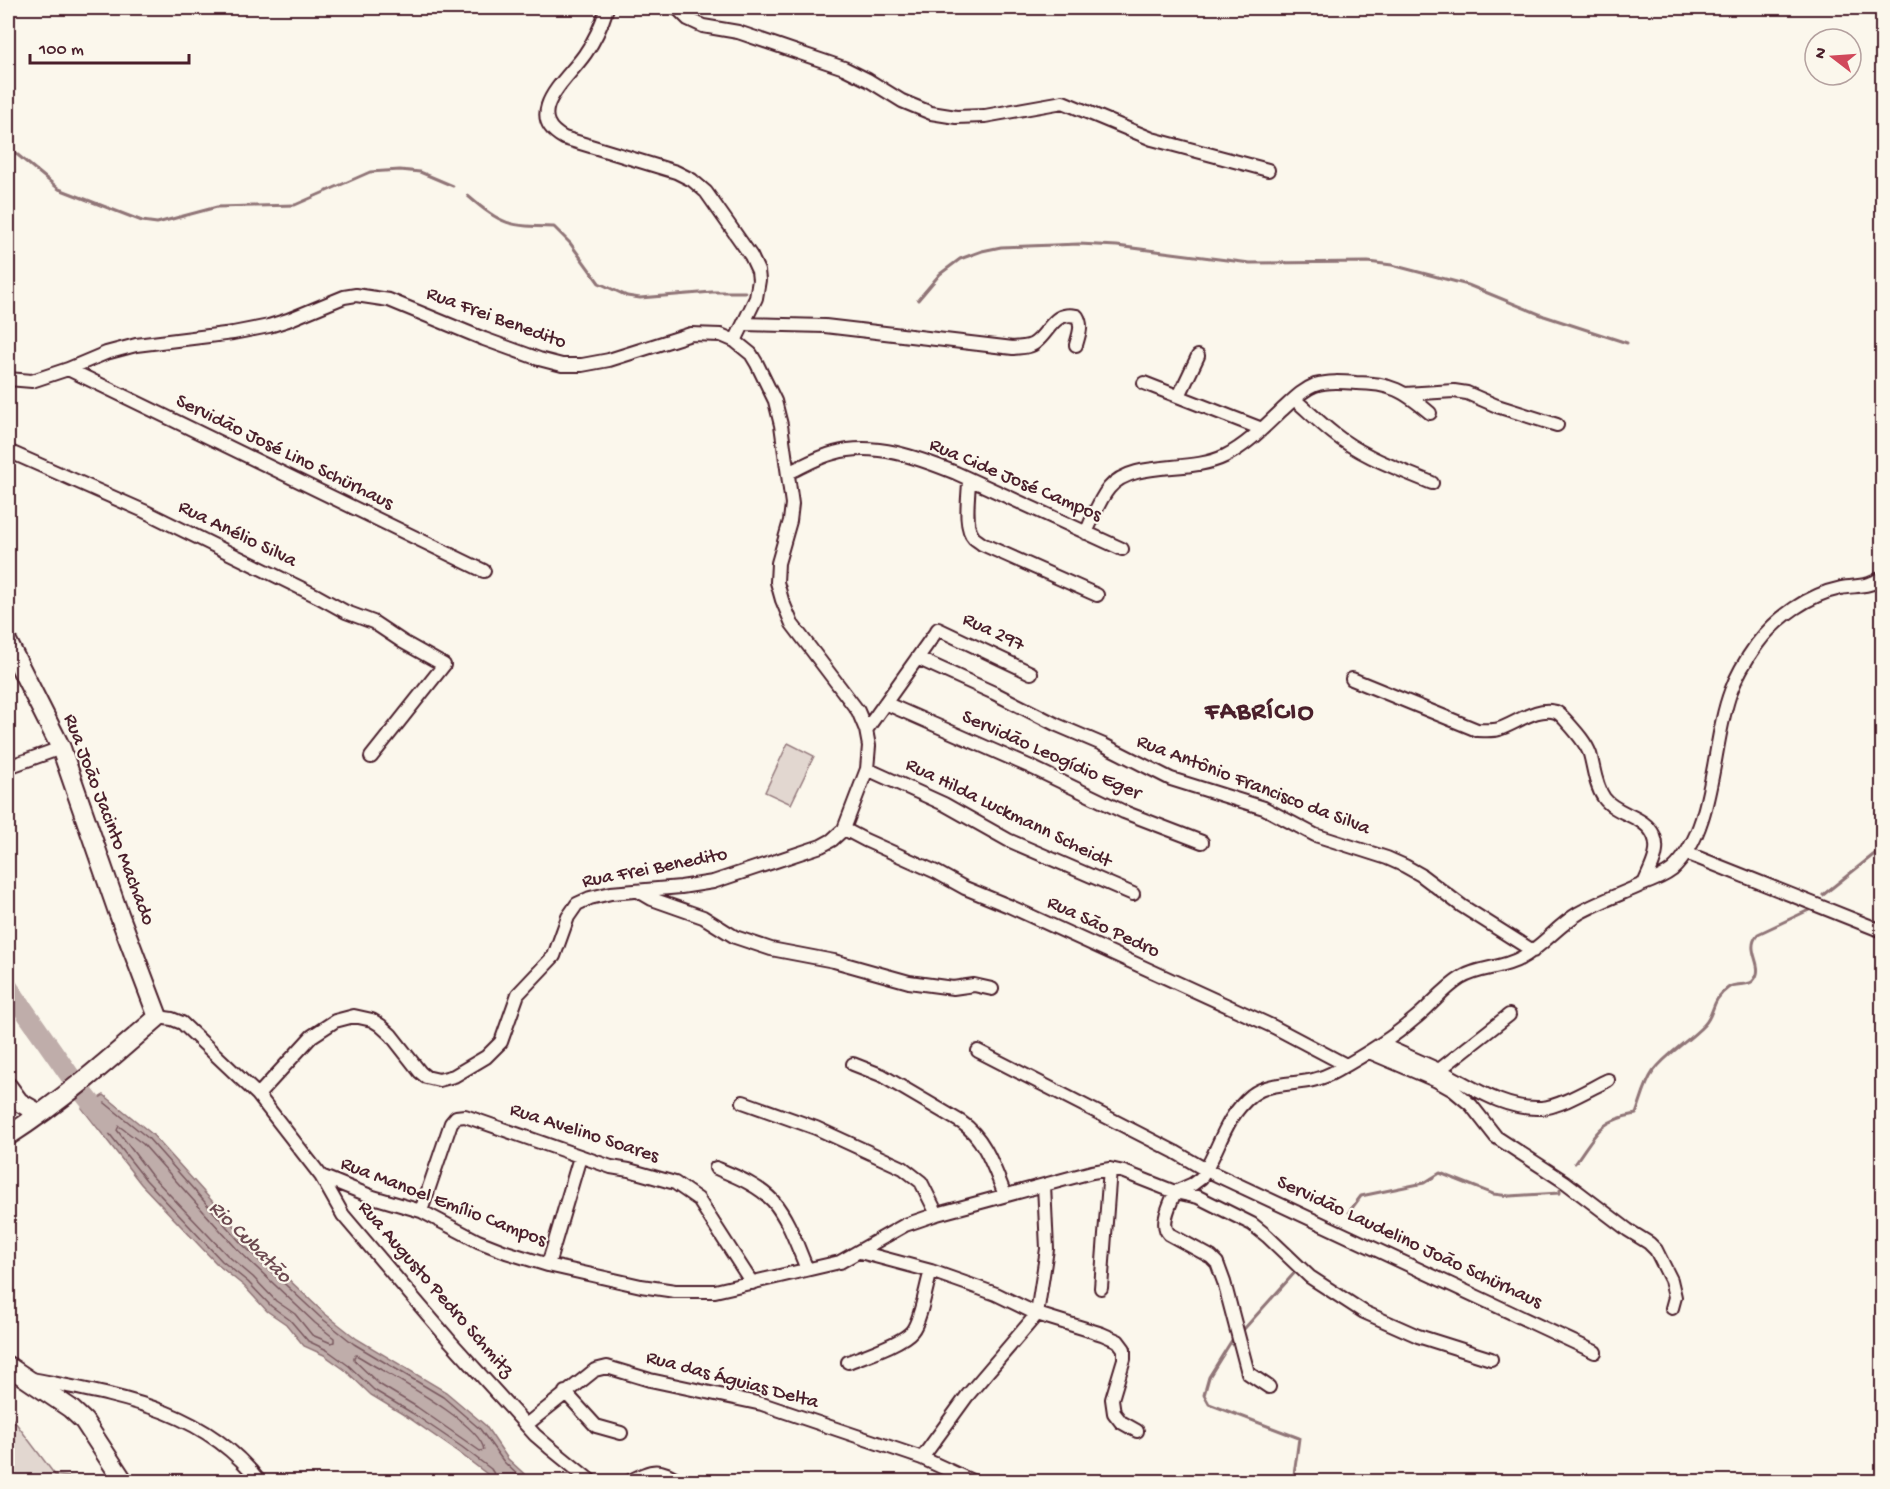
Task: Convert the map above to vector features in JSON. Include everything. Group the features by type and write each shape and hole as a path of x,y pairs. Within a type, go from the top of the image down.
{"main road":[{"name":"Rua João Jacinto Machado","path":"8,643 61,748 117,909 158,1017"},
{"path":"15,1131 107,1062 158,1017"},
{"path":"8,1087 19,1101 22,1114 15,1131"},
{"path":"19,1101 44,1111"},
{"path":"8,1366 70,1408 84,1421 124,1482"}],"street":[{"path":"607,8 601,26 585,54 550,99 546,113 547,120 555,132 564,138 676,172 699,185 751,256 758,272 758,289 735,341 751,354 775,401 781,425 792,510 778,564 779,591 792,624 858,711 866,730 869,746 867,769 844,829"},
{"path":"677,8 688,19 704,26 748,36 844,68 902,101 931,113 956,117 985,116 1063,102 1152,139 1268,170"},
{"name":"Rua Frei Benedito","path":"8,379 32,381 106,353 136,345 233,333 269,326 344,297 356,295 389,300 495,343 561,365 582,365 609,360 691,334 721,335 735,341"},
{"path":"744,324 825,326 1013,348 1035,343 1061,316 1073,315 1077,316 1081,328 1076,345"},
{"path":"1179,396 1198,356"},
{"name":"Servidão José Lino Schürhaus","path":"68,369 484,571"},
{"path":"1086,533 1102,497 1122,476 1140,471 1197,465 1216,460 1244,445 1294,399 1313,386 1334,382 1379,383 1406,394 1430,413"},
{"path":"1144,383 1262,429"},
{"path":"1406,394 1454,391 1467,393 1497,406 1557,425"},
{"path":"1294,399 1348,443 1385,463 1432,483"},
{"name":"Rua Cide José Campos","path":"788,474 836,452 880,450 918,460 969,480 1122,549"},
{"name":"Rua Anélio Silva","path":"8,451 144,511 346,612 374,622 403,642 444,664 371,757"},
{"path":"969,480 968,514 969,528 973,537 982,544 1097,595"},
{"path":"1269,1387 1248,1372 1217,1263 1211,1257 1165,1230 1175,1192 1195,1183 1206,1170 1228,1122 1237,1110 1252,1095 1261,1090 1316,1079 1346,1065 1413,1021 1462,977 1476,971 1512,963 1533,951 1555,930 1579,914 1669,872 1686,853 1696,833 1707,798 1725,709 1738,674 1756,645 1778,621 1805,601 1831,590 1877,582 1882,577"},
{"name":"Rua 297","path":"917,658 938,629 1031,673"},
{"path":"866,730 917,658"},
{"name":"Rua Antônio Francisco da Silva","path":"917,658 1104,745 1171,779 1263,808 1315,835 1405,866 1533,951"},
{"path":"1352,679 1477,730 1499,729 1536,712 1559,713 1589,751 1603,797 1610,804 1639,820 1653,834 1655,856 1644,884"},
{"name":"Servidão Leogídio Eger","path":"885,703 1031,767 1124,812 1202,843"},
{"path":"8,767 61,748"},
{"name":"Rua Hilda Luckmann Scheidt","path":"867,769 944,804 1008,840 1133,894"},
{"name":"Rua Frei Benedito","path":"258,1095 312,1036 335,1021 354,1016 372,1020 380,1025 426,1077 439,1080 454,1076 486,1057 501,1042 518,994 554,956 568,917 577,904 611,893 640,892 713,882 821,846 844,829"},
{"name":"Rua São Pedro","path":"844,829 965,888 1274,1028 1346,1065"},
{"path":"1686,853 1882,931"},
{"path":"640,892 652,899 703,917 735,937 771,949 834,961 909,982 953,988 974,985 992,989"},
{"path":"1439,1070 1509,1015"},
{"name":"Rua Augusto Pedro Schmitz","path":"158,1017 182,1023 258,1095 321,1176 343,1215 450,1341 549,1448 592,1482"},
{"path":"1381,1044 1439,1070 1496,1101 1541,1108 1558,1104 1608,1080"},
{"name":"Servidão Laudelino João Schürhaus","path":"978,1051 1206,1170 1595,1352"},
{"path":"1369,1052 1453,1090 1472,1105 1496,1137 1565,1182 1628,1230 1649,1243 1656,1250 1671,1280 1675,1298 1672,1308"},
{"path":"853,1064 881,1075 972,1130 981,1141 1005,1195"},
{"path":"743,1102 816,1128 903,1168 921,1182 937,1214"},
{"name":"Rua Avelino Soares","path":"421,1211 451,1124 459,1116 469,1117 580,1157 675,1183 685,1188 703,1204 752,1283"},
{"path":"548,1265 580,1157"},
{"path":"716,1168 750,1184 773,1202 792,1233 807,1269"},
{"path":"1101,1288 1110,1169"},
{"name":"Rua Manoel Emílio Campos","path":"321,1176 373,1197 421,1211 491,1247 548,1265 641,1287 715,1291 840,1262 905,1225 1005,1195 1110,1169 1124,1172 1175,1192 1198,1197 1252,1224 1276,1243 1310,1277 1364,1312 1418,1336 1491,1359"},
{"path":"922,1458 961,1403 1037,1314 1047,1249 1044,1185"},
{"path":"860,1252 931,1271 996,1294 1037,1314 1118,1341 1124,1349 1125,1359 1112,1399 1114,1413 1121,1422 1137,1431"},
{"path":"848,1362 896,1342 912,1331 920,1312 931,1271"},
{"name":"Rua das Águias Delta","path":"526,1425 595,1370 607,1367 650,1380 762,1404 922,1458 974,1482"},
{"path":"28,1378 137,1401 168,1413 221,1442 248,1466 260,1482"},
{"path":"565,1392 596,1426 621,1433"},
{"path":"628,1482 648,1472 657,1471 666,1472 682,1482"}],"shaded area":[{"path":"788,743 814,756 791,804 765,792"},
{"path":"12,1418 55,1475 97,1481 8,1481 8,1420"}],"water":[{"path":"104,1095 152,1134 247,1240 324,1313 357,1339 446,1392 485,1425 508,1459 532,1481 492,1481 487,1474 458,1452 371,1395 345,1370 324,1355 304,1346 286,1324 267,1311 244,1286 218,1265 141,1184 82,1108"}],"waterway":[{"path":"8,147 59,189 142,221 157,223 217,207 295,205 370,172 400,170 420,172 453,186"},
{"path":"468,196 490,213 507,222 516,225 554,227 570,243 599,283 627,296 640,298 712,292 745,292"},
{"path":"918,300 940,274 960,259 982,251 1001,247 1079,244 1117,246 1250,263 1368,262 1392,265 1468,285 1544,316 1627,343"},
{"path":"1823,895 1882,848"},
{"path":"1575,1163 1594,1136 1606,1125 1614,1120 1636,1114 1650,1076 1665,1059 1704,1025 1722,993 1731,986 1748,984 1753,981 1758,970 1753,946 1758,934 1809,910"},
{"name":"Rio Cubatão","path":"8,987 73,1080 108,1124"},
{"path":"1349,1212 1361,1196 1424,1183 1440,1173 1493,1194 1510,1196 1560,1193 1560,1190"},
{"path":"1244,1329 1298,1269"},
{"path":"1232,1340 1209,1377 1204,1395 1209,1404 1299,1438 1293,1482"}],"district":[{"name":"FABRÍCIO","path":"1260,713"}]}
